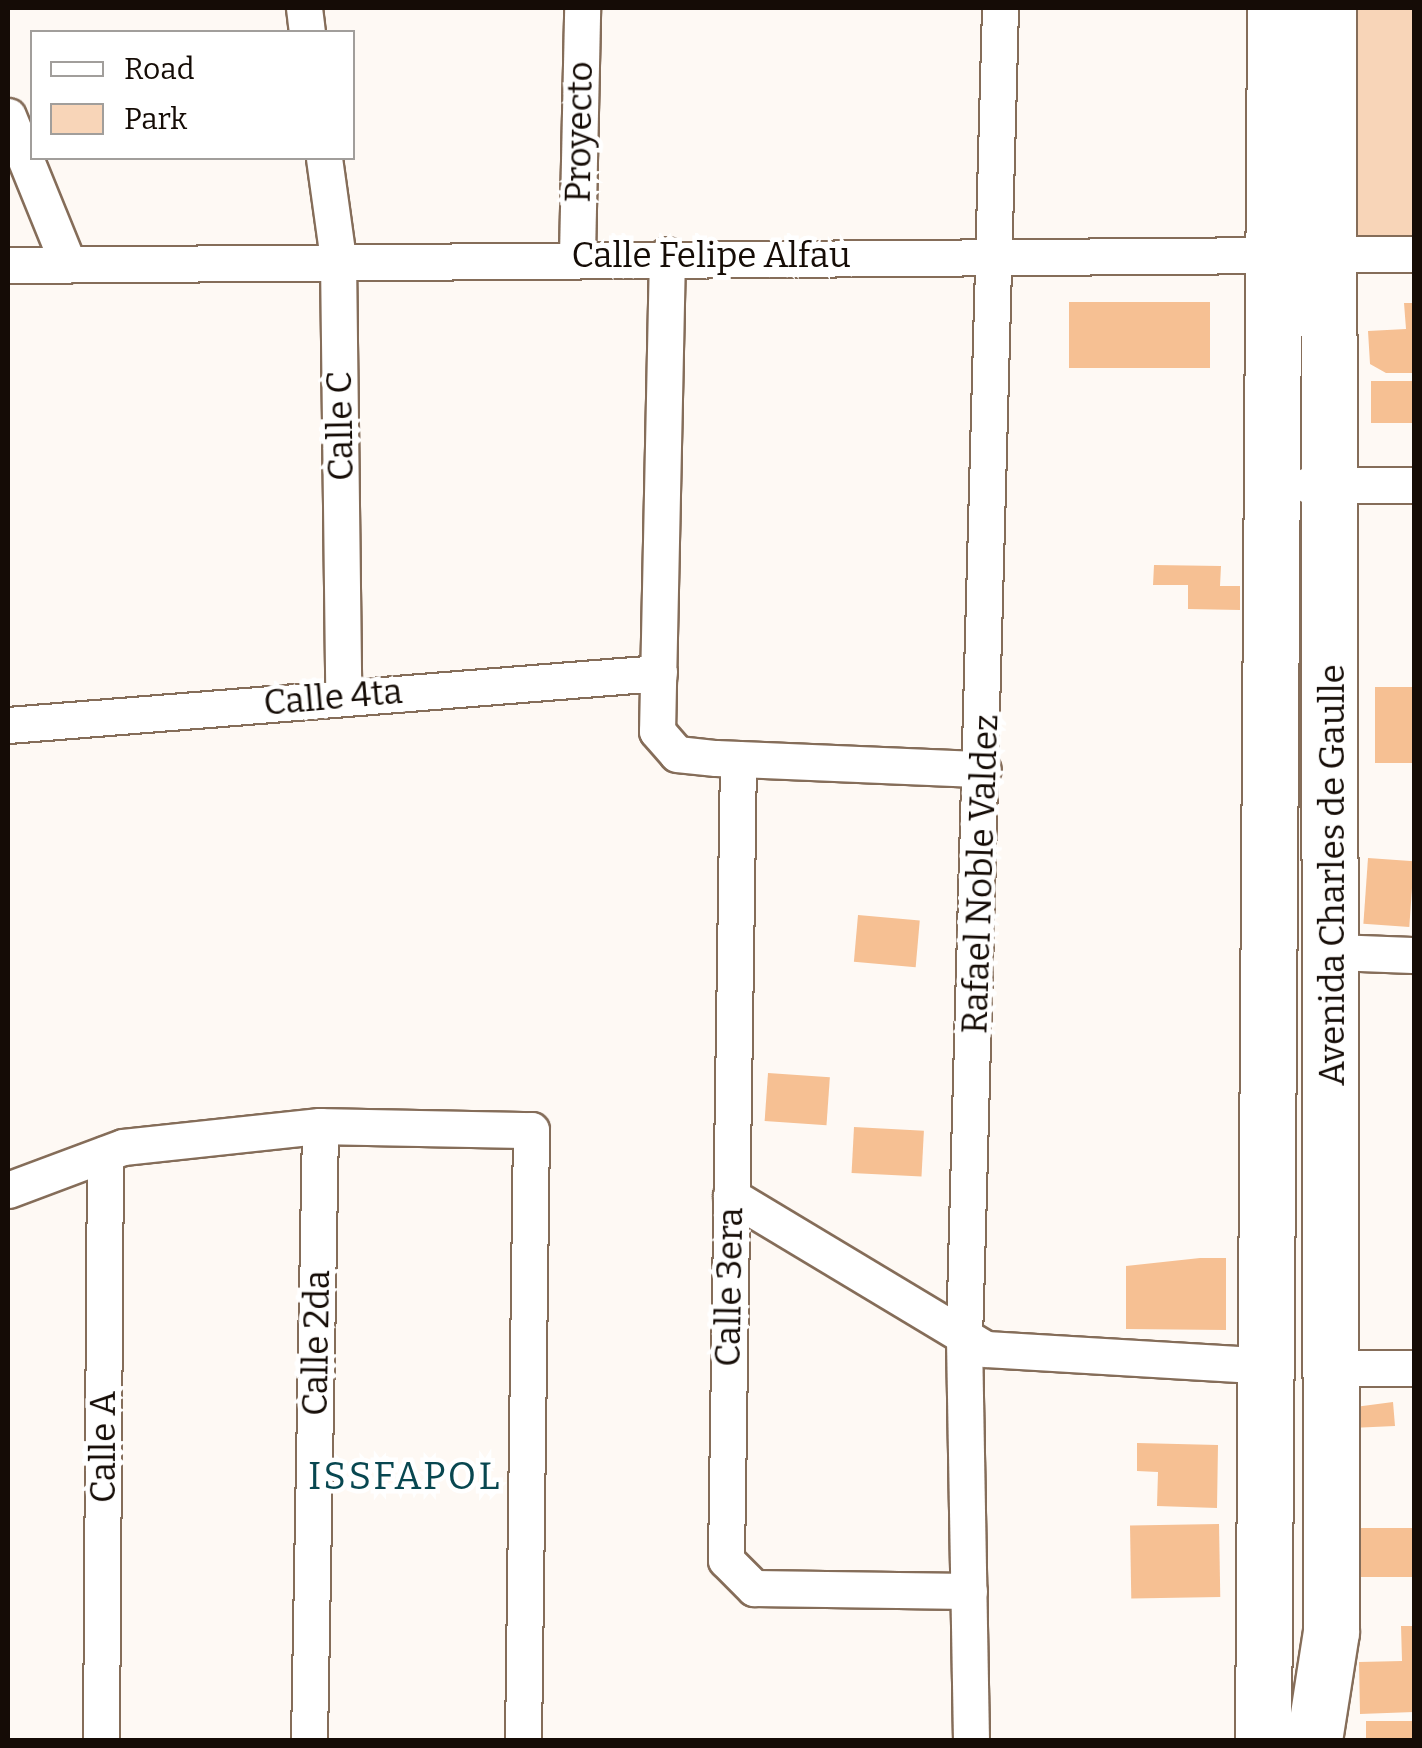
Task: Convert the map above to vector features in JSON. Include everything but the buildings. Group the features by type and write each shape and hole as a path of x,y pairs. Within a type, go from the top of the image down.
{"main road":[{"name":"Avenida Charles de Gaulle","path":"1263,1740 1259,1628 1270,1366 1277,486 1275,8"},
{"name":"Avenida Charles de Gaulle","path":"1314,1740 1331,1632 1332,485 1328,8"},
{"path":"1242,1740 1259,1628"},
{"path":"1331,1632 1338,1740"}],"street":[{"name":"Proyecto","path":"576,256 582,8"},
{"name":"Rafael Noble Valdez","path":"971,1740 964,1338 984,769 1000,8"},
{"path":"8,116 68,264"},
{"name":"Calle C","path":"324,160 338,258 343,695"},
{"name":"Calle Felipe Alfau","path":"8,266 667,255 1414,254"},
{"path":"667,255 657,731 676,754 984,769"},
{"path":"1277,486 1414,485"},
{"name":"Calle 4ta","path":"8,725 658,672"},
{"name":"Calle 3era","path":"738,759 726,1560 754,1588 969,1591"},
{"path":"1332,952 1414,955"},
{"path":"8,1190 104,1154 320,1126 531,1130 523,1740"},
{"name":"Calle 2da","path":"309,1740 320,1126"},
{"name":"Calle A","path":"101,1740 104,1154"},
{"path":"731,1196 986,1350 1270,1366"},
{"path":"1332,1368 1414,1368"}],"green space":[{"path":"1337,8 1414,8 1414,242 1337,242"}],"district":[{"name":"ISSFAPOL","path":"405,1477"}]}
